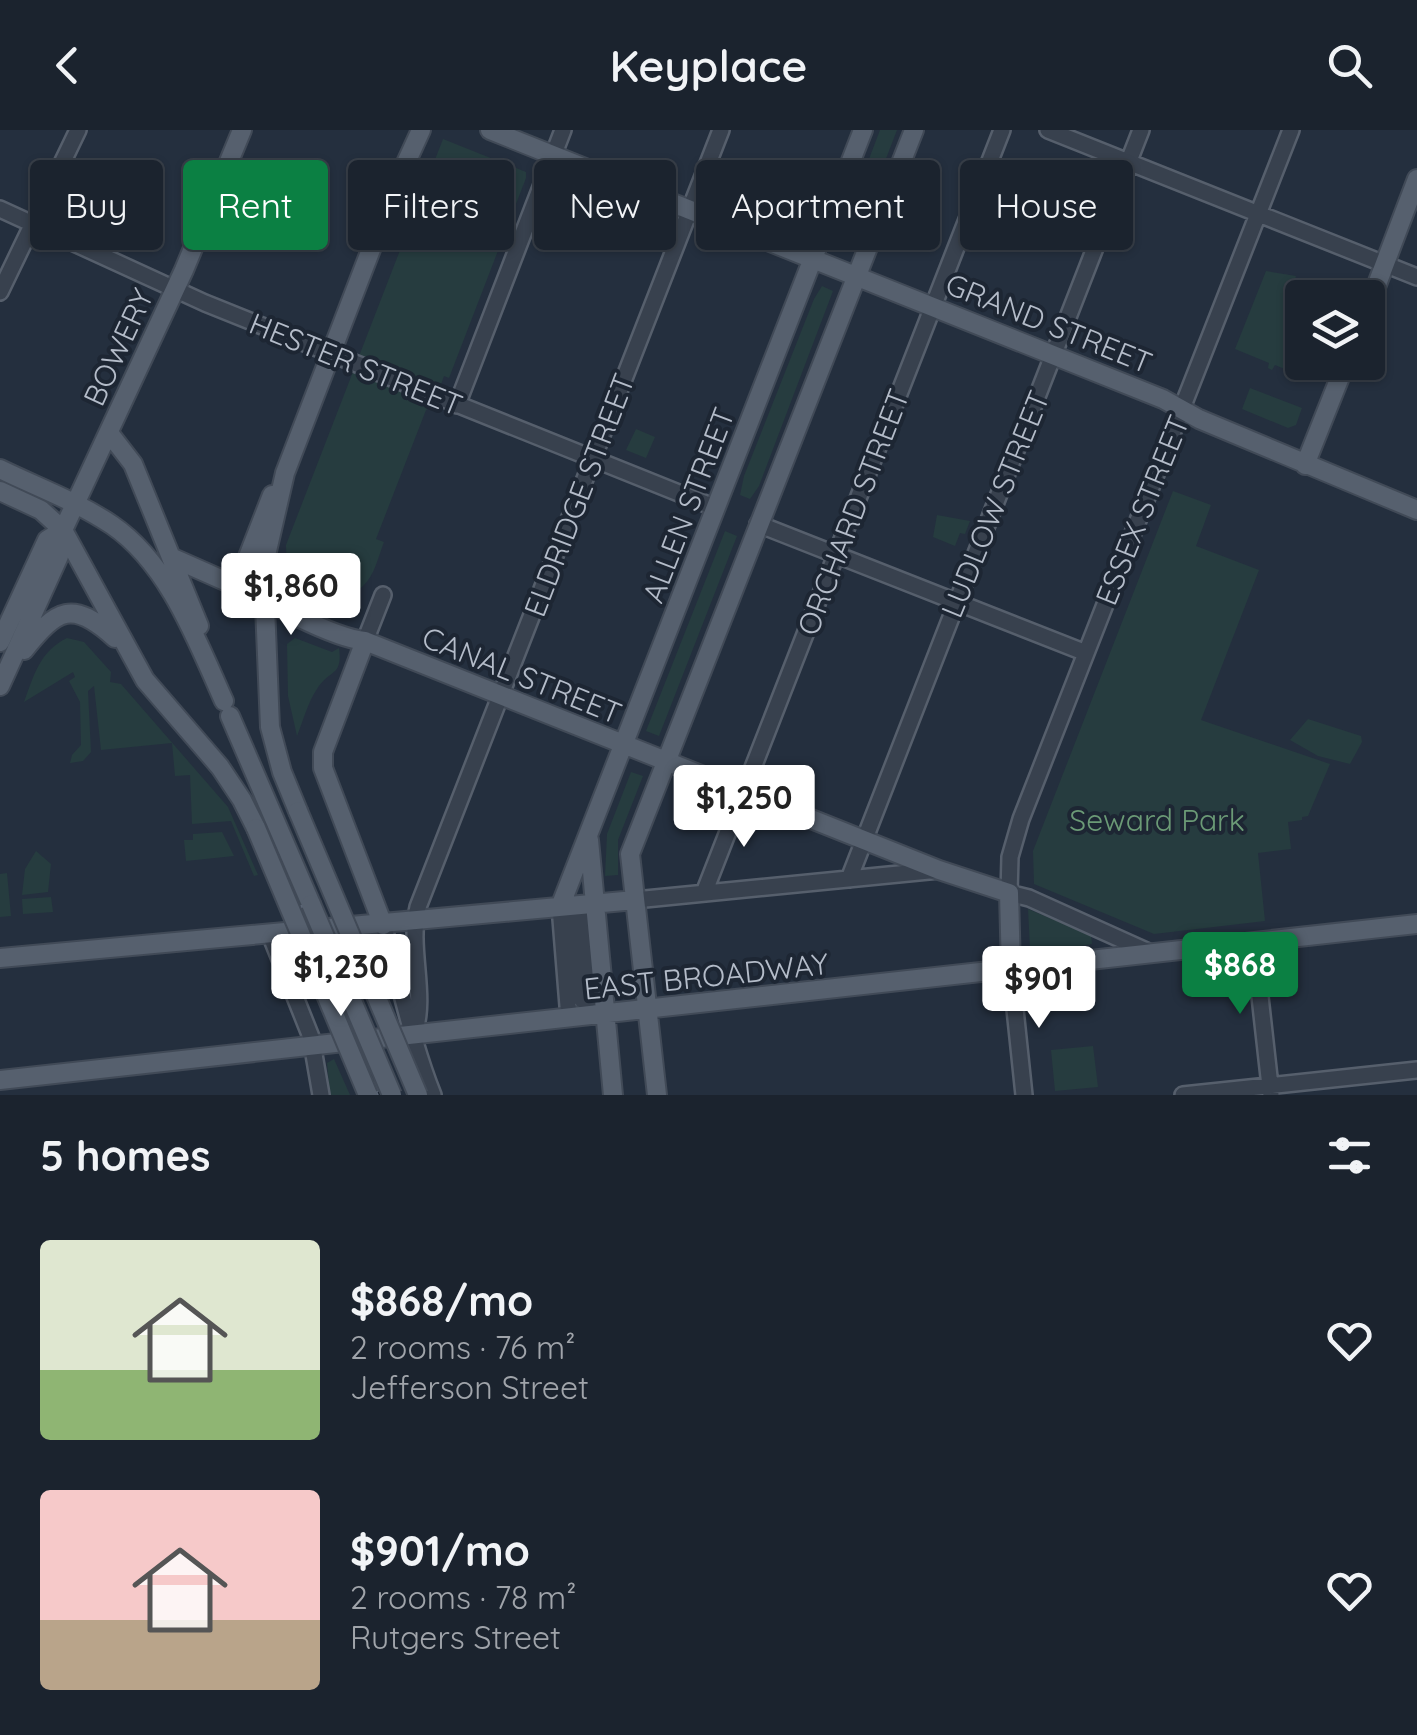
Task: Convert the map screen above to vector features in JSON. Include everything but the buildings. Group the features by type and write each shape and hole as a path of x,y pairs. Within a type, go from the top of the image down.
{"main road":[{"name":"BOWERY","path":"4,677 59,556 63,530 174,290 242,130"},
{"path":"418,1095 282,772 270,727 264,565 285,473 395,187 421,130"},
{"name":"GRAND STREET","path":"490,130 1164,398 1182,411 1417,510"},
{"name":"ALLEN STREET","path":"613,1095 588,834 863,130"},
{"path":"658,1095 630,854 914,130"},
{"path":"1378,280 1417,179"},
{"path":"1305,465 1339,380"},
{"path":"109,433 133,464 173,558 198,623 204,658"},
{"path":"0,469 112,525 154,564 227,709 392,1095"},
{"path":"239,580 265,507 285,473"},
{"path":"0,490 41,510 63,530 152,690 228,777 256,828 368,1095"},
{"name":"BOWERY","path":"0,642 47,540 63,530"},
{"name":"CANAL STREET","path":"173,558 224,580 239,580 265,598 339,635 939,870 1009,893"},
{"path":"4,677 46,623 66,614 92,619 127,649"},
{"path":"365,642 323,752 323,768 383,925"},
{"path":"566,912 588,834"},
{"path":"1009,893 1010,971"},
{"path":"0,958 243,933 566,912 635,900"},
{"name":"EAST BROADWAY","path":"0,1080 1417,924"}],"street":[{"path":"63,160 78,130"},
{"path":"457,406 563,130"},
{"name":"ELDRIDGE STREET","path":"414,1035 420,1004 415,922 722,130"},
{"name":"ORCHARD STREET","path":"704,893 1002,130"},
{"path":"1048,130 1124,160"},
{"name":"LUDLOW STREET","path":"1130,160 1142,130"},
{"name":"ESSEX STREET","path":"1009,893 1010,857 1020,819 1290,130"},
{"path":"1133,164 1417,277"},
{"name":"HESTER STREET","path":"0,209 30,223"},
{"path":"0,292 30,228"},
{"name":"HESTER STREET","path":"88,250 174,290 716,508"},
{"name":"LUDLOW STREET","path":"849,878 1095,250"},
{"path":"758,524 1086,653"},
{"path":"365,642 383,595"},
{"path":"635,900 939,870"},
{"name":"CANAL STREET","path":"1009,893 1029,898 1155,954"},
{"path":"566,912 583,918 590,999 582,1000 577,993 566,912"},
{"path":"566,912 569,1018"},
{"path":"383,925 416,1054 433,1095"},
{"path":"270,934 314,1046 321,1095"},
{"path":"1254,943 1270,1090"},
{"path":"1010,971 1024,1095"},
{"path":"1183,1095 1270,1090 1417,1070"}],"green space":[{"path":"880,130 897,130 885,160 869,160"},
{"path":"443,139 496,160 435,160"},
{"path":"514,167 526,172 514,209"},
{"path":"400,250 498,250 449,378 444,376 433,407 426,410 376,539 384,542 367,582 350,595 336,598 311,592 293,573 286,545"},
{"path":"1266,271 1296,276 1295,280 1285,280 1285,369 1275,365 1272,370 1269,363 1235,349"},
{"path":"822,286 833,291 759,486 750,499 740,495 744,476"},
{"path":"1250,388 1302,408 1296,425 1288,428 1242,409"},
{"path":"636,429 655,437 646,458 626,450"},
{"name":"Seward Park","path":"1173,491 1211,505 1196,546 1259,570 1201,720 1330,764 1308,816 1288,822 1291,849 1258,853 1265,921 1154,934 1034,884 1033,851"},
{"path":"937,515 970,521 955,546 933,537"},
{"path":"725,531 737,536 659,736 646,731"},
{"path":"67,638 84,642 111,672 110,682 121,684 228,807 258,875 254,876 231,821 192,824 190,775 175,776 172,743 101,750 94,686 88,691 91,752 83,761 70,763 81,745 80,702 69,681 75,677 73,672 24,702 44,657"},
{"path":"295,638 332,652 339,648 340,657 337,668 314,694 297,736 288,696 287,644"},
{"path":"1308,719 1361,736 1362,742 1350,764 1318,756 1290,740"},
{"path":"631,772 643,776 618,840 618,875 605,876 607,834"},
{"path":"222,832 234,856 186,861 184,840 193,840 193,834"},
{"path":"36,851 51,864 48,892 22,895 25,869"},
{"path":"7,873 11,916 0,917 0,874"},
{"path":"51,897 53,912 23,914 22,899"},
{"path":"1028,909 1091,935 1092,944 1033,955"},
{"path":"1093,1046 1098,1087 1055,1091 1051,1050"},
{"path":"334,1059 350,1095 330,1095 327,1063"}],"railway":[{"path":"329,897 412,1095"},
{"path":"302,909 381,1095"}]}
